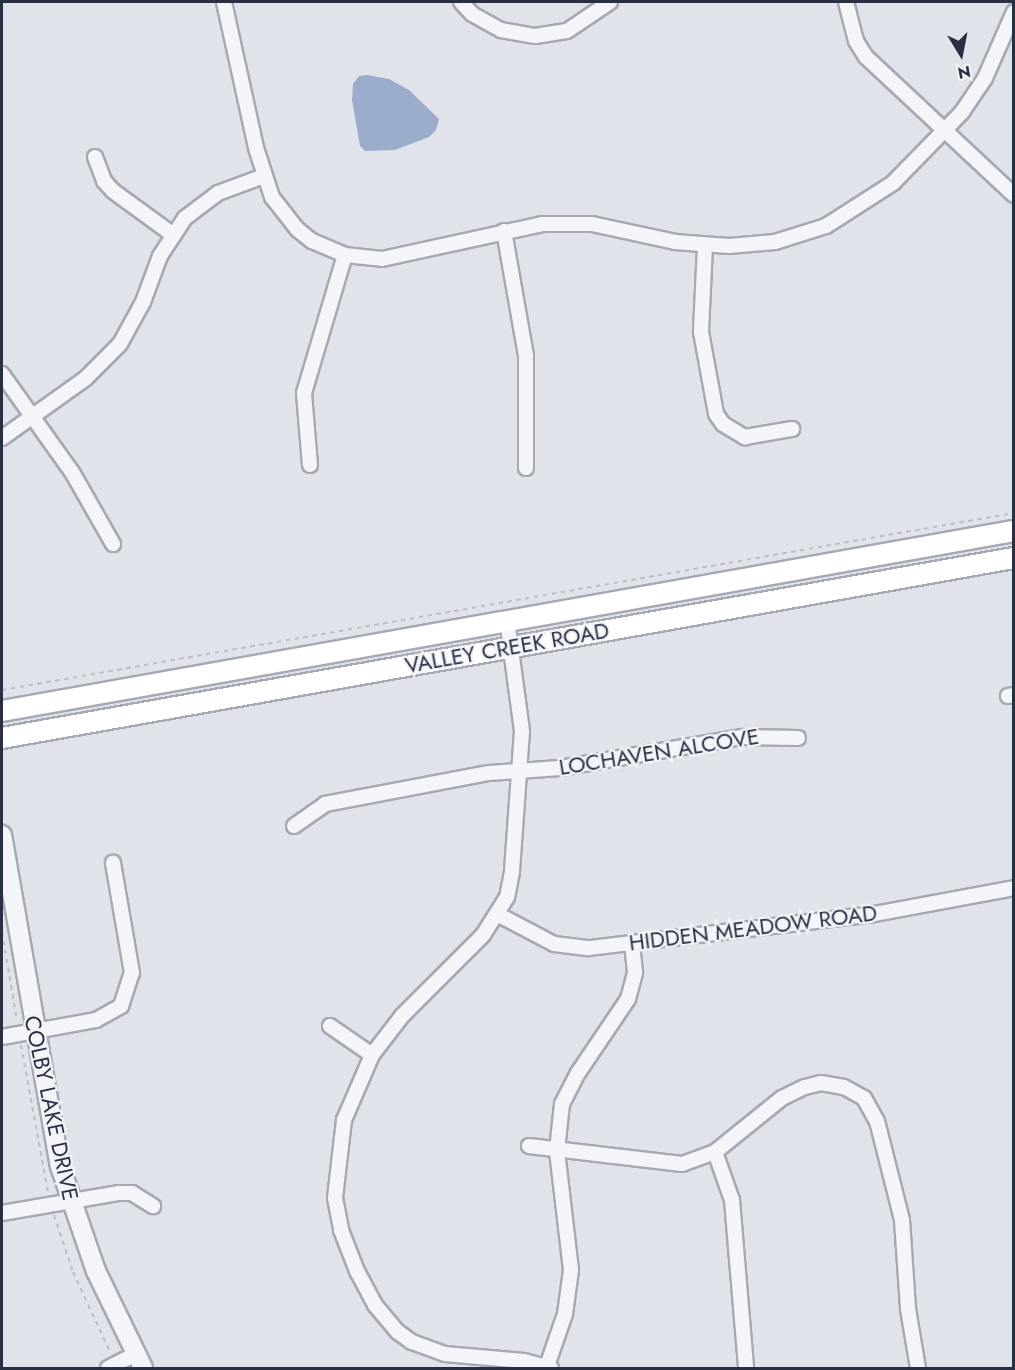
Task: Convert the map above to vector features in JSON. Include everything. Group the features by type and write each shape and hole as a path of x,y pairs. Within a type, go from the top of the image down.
{"main road":[{"name":"VALLEY CREEK ROAD","path":"2,711 1014,531"},
{"name":"VALLEY CREEK ROAD","path":"2,738 1014,558"}],"street":[{"path":"224,2 264,176 272,197 297,229 312,241 345,255 382,259 542,224 592,224 705,246 775,242 826,226 893,183 945,131 980,87 1014,12"},
{"path":"461,2 472,14 501,30 535,36 567,31 610,2"},
{"path":"846,2 856,40 867,57 1014,195"},
{"path":"94,157 104,181 113,191 172,234"},
{"path":"2,438 86,378 120,344 172,234 199,206 218,193 264,176"},
{"path":"504,231 526,356 526,468"},
{"path":"705,246 701,332 716,414 723,424 745,437 792,429"},
{"path":"310,465 304,393 345,255"},
{"path":"2,374 85,492 113,544"},
{"path":"507,620 521,705 512,872 499,915 402,1016 372,1055 344,1119 335,1198 347,1249 375,1305 398,1332 428,1349 549,1367 565,1314 570,1270 557,1150 562,1104 569,1088 621,1012 633,985 632,943"},
{"name":"LOCHAVEN ALCOVE","path":"294,826 325,804 346,799 519,769 577,765 742,737 798,738"},
{"name":"COLBY LAKE DRIVE","path":"2,835 24,1033 70,1201 96,1271 139,1361"},
{"path":"2,1037 111,1014 122,1006 129,989 130,957 113,863"},
{"name":"HIDDEN MEADOW ROAD","path":"499,915 536,936 572,948 874,914 1014,888"},
{"path":"330,1026 372,1055"},
{"path":"529,1146 665,1164 700,1160 715,1152 782,1098 804,1086 833,1085 868,1094 902,1220 909,1309 918,1368"},
{"path":"715,1152 732,1200 746,1368"},
{"path":"2,1213 132,1193 153,1206"},
{"path":"110,1362 139,1361"}],"path":[{"path":"2,690 1014,513"},
{"path":"2,933 24,1033 49,1194"},
{"path":"53,1215 73,1272 110,1362"}],"water":[{"path":"359,76 389,79 409,90 439,119 436,130 429,137 395,150 365,151 360,146 352,100 353,84"}]}
